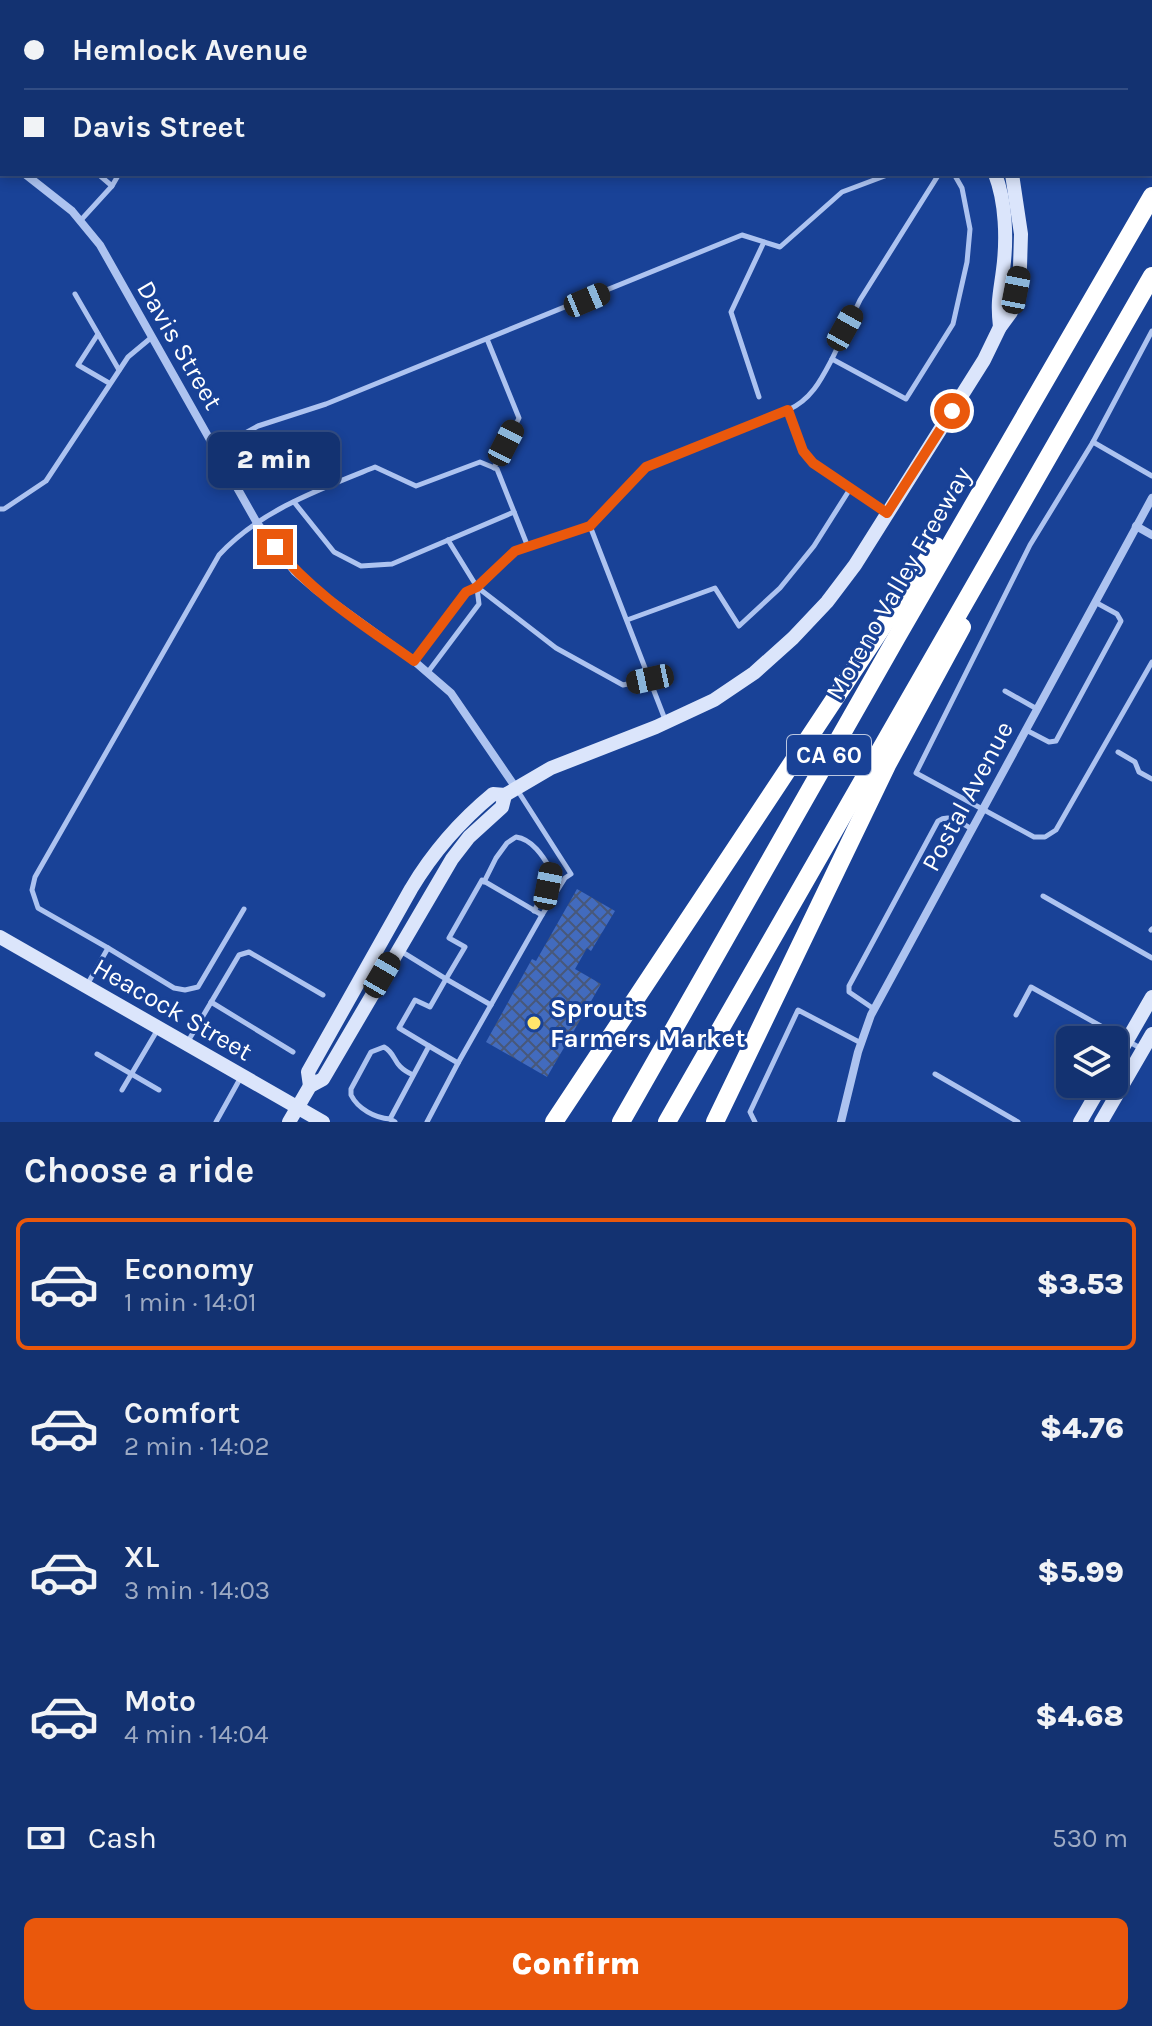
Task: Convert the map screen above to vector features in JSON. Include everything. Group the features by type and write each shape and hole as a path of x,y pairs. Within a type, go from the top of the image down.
{"highway":[{"name":"Moreno Valley Freeway","path":"621,1122 1152,196"},
{"name":"CA 60","path":"667,1122 1152,276"},
{"path":"554,1122 1040,390"},
{"path":"715,1122 887,765 1074,410"}],"street":[{"name":"Davis Street","path":"28,176 72,211 100,245 257,523 295,572 414,661 451,693 510,791"},
{"path":"995,176 1004,223 1003,269 997,303 1000,327"},
{"path":"310,1086 308,1072 427,863 466,816 493,794 510,791 551,768 666,723 724,693 754,673 827,602 855,565 1011,312 1020,267 1021,234 1012,176"},
{"name":"Postal Avenue","path":"841,1122 861,1043 874,1009 1152,498"},
{"path":"1136,526 1152,535"},
{"path":"289,1122 310,1086 323,1079 452,859 469,837 502,807 510,791"},
{"name":"Heacock Street","path":"0,937 323,1122"},
{"path":"1129,1037 1152,997"},
{"path":"1101,1122 1149,1043"},
{"path":"1080,1122 1094,1098"}],"lane":[{"path":"100,176 112,186"},
{"path":"80,221 118,176"},
{"path":"216,449 258,426 326,404 742,235 780,247 842,192 885,176"},
{"path":"414,661 466,592 477,587 515,551 590,526 646,467 801,404 820,382 860,300 938,176"},
{"path":"832,359 906,399 925,372 953,324 967,262 970,229 962,188 955,176"},
{"path":"759,397 731,312 764,242"},
{"path":"75,294 119,370"},
{"path":"1152,331 1093,442 1030,545 916,773 1034,837 1045,837 1056,830 1152,662"},
{"path":"98,334 78,365 109,383"},
{"path":"0,509 46,481 128,357 152,337"},
{"path":"487,339 519,418 494,468"},
{"path":"788,410 803,451 813,463 887,513"},
{"path":"1093,442 1152,476"},
{"path":"244,909 198,987 185,990 174,988 38,908 32,890 35,877 219,555 257,523 294,502 375,467 416,486 480,462 497,469 528,547"},
{"path":"627,620 715,588 739,626 780,588 814,546 850,489"},
{"path":"294,502 334,552 361,566 392,564 514,512"},
{"path":"590,526 666,723"},
{"path":"448,540 477,587 556,648 623,685 650,679"},
{"path":"427,673 479,604 477,587"},
{"path":"1025,730 1049,742 1056,741 1121,621 1117,614 1095,602"},
{"path":"1005,691 1037,709"},
{"path":"1118,752 1135,762 1139,772 1152,779"},
{"path":"427,1122 542,915 565,878 571,874 510,791"},
{"path":"874,1009 849,992 849,986 938,821 951,817 972,829"},
{"path":"484,882 507,843 516,837 525,838 544,857 551,870 548,886 534,911"},
{"path":"458,1063 399,1028 415,1000 430,1007 465,947 449,938 482,880 542,915"},
{"path":"1043,896 1152,958"},
{"path":"86,986 108,948"},
{"path":"397,949 491,1005"},
{"path":"187,1044 239,955 249,952 323,995"},
{"path":"1016,1015 1031,987 1129,1037 1149,1043"},
{"path":"211,1002 293,1052"},
{"path":"755,1122 750,1112 798,1010 861,1043"},
{"path":"122,1090 158,1028"},
{"path":"413,1075 399,1069 389,1050 384,1047 371,1052 351,1089 351,1095 361,1107 379,1118 392,1120 429,1046"},
{"path":"97,1054 159,1090"},
{"path":"935,1074 1018,1122"},
{"path":"216,1122 242,1076"}],"building":[{"path":"577,889 615,911 591,951 587,948 575,969 601,984 547,1077 486,1042 532,959 536,961"}],"place":[{"name":"Sprouts Farmers Market","path":"534,1023"}],"route":[{"path":"275,547 295,572 316,590 414,661 466,592 477,587 515,551 590,526 646,467 788,410 803,451 813,463 887,513 952,411"}]}
